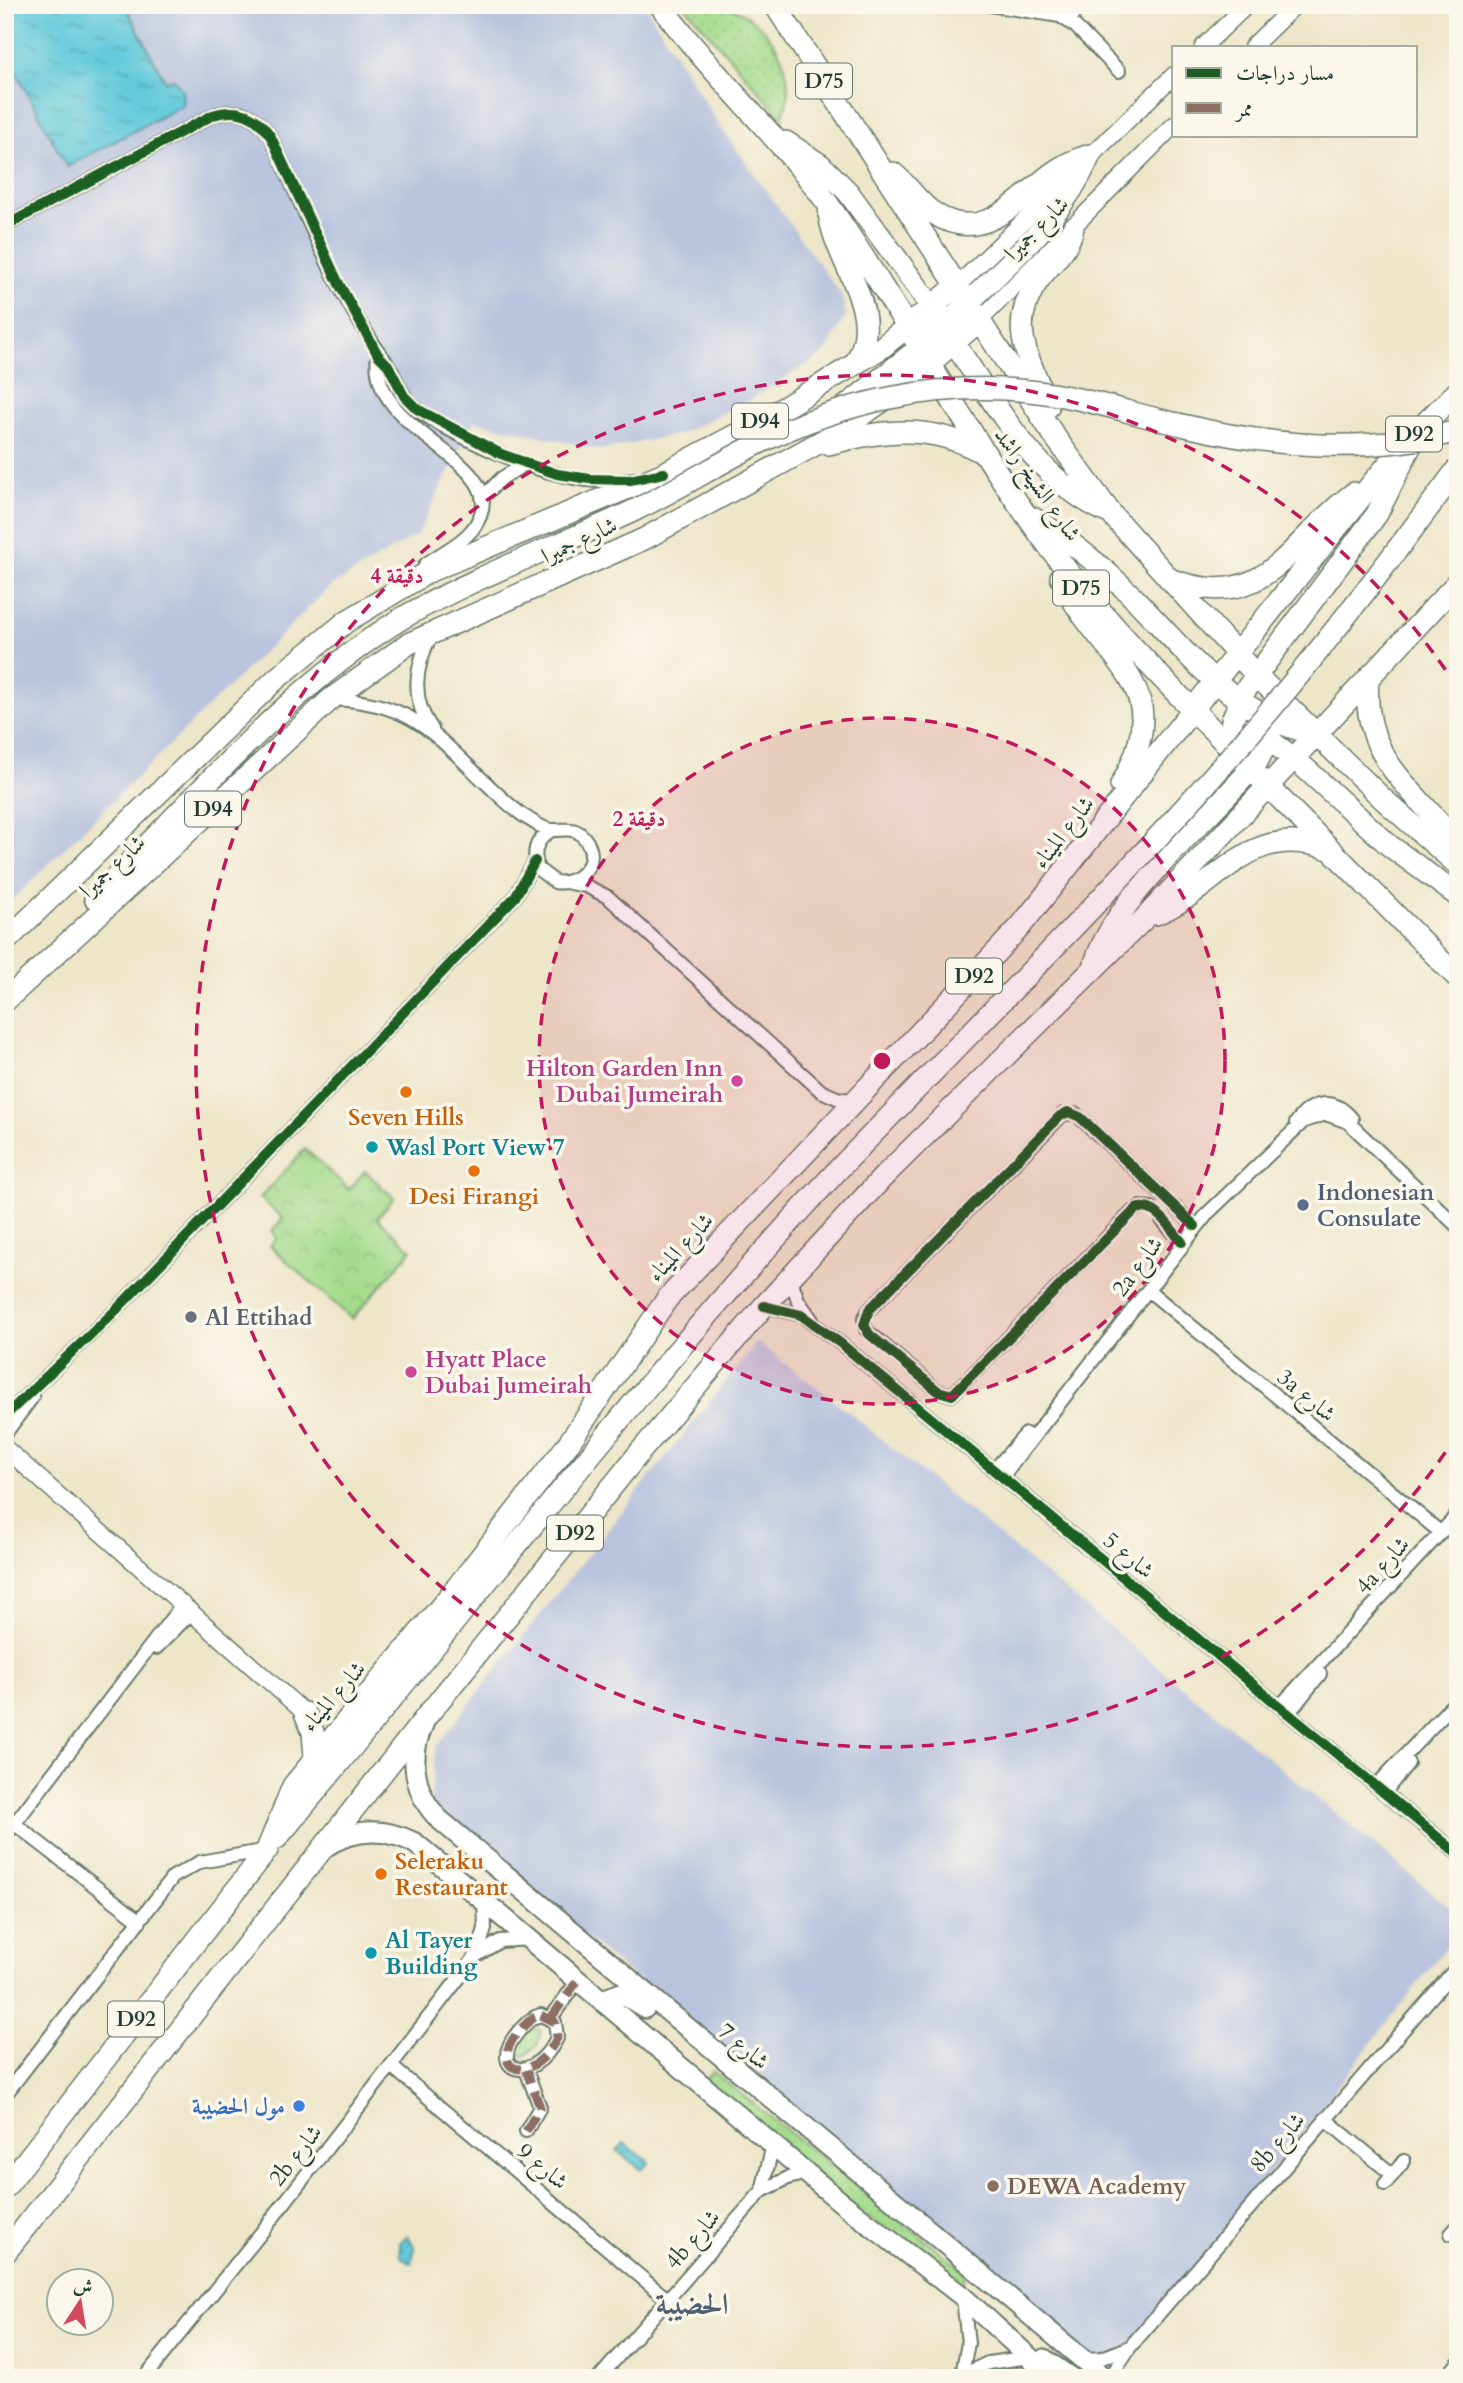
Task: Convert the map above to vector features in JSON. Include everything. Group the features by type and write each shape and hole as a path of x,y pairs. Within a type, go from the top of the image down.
{"main road":[{"name":"شارع الشيخ راشد","path":"660,5 714,73 771,135 827,204 983,453 1051,551 1113,626 1193,710 1458,978"},
{"name":"شارع الشيخ راشد","path":"775,5 1055,437 1112,515 1238,656 1384,800 1458,865"},
{"path":"771,135 805,153 835,178 1041,467 1067,491 1112,515"},
{"path":"872,157 899,177 935,214 951,222 971,225 1000,217 1053,172 1090,155"},
{"path":"794,457 824,425 924,358 943,326 1052,218 1074,189 1090,155"},
{"path":"827,204 834,240 865,311 866,335 853,365"},
{"path":"1055,437 1045,398 1025,355 1023,322 1033,289 1065,250 1073,229"},
{"name":"شارع جميرا","path":"5,942 298,658 348,621 458,558 664,473 769,416 906,330 943,326 968,303"},
{"path":"27,981 62,931 278,710 350,651 460,586 665,496 761,443 837,410 891,397 946,390 1030,391 1182,426 1315,446 1391,444 1458,431"},
{"name":"شارع الميناء","path":"5,2188 267,1850 288,1795 315,1758 349,1720 584,1423 651,1319 683,1279 1020,927 1238,656 1374,481 1416,432 1458,391"},
{"path":"794,457 841,441 899,431 936,434 983,453"},
{"path":"1229,747 1235,711 1263,681 1377,514 1399,474 1416,432"},
{"name":"شارع جميرا","path":"5,1001 331,699 388,657 432,632 644,539 794,457"},
{"path":"267,1850 693,1330 835,1173 1142,853 1241,744 1334,631 1458,468"},
{"path":"1169,579 1214,589 1238,586 1260,578 1289,559 1342,502 1374,481"},
{"path":"1022,512 1099,566 1216,683 1235,711"},
{"path":"1051,551 1069,595 1091,628 1124,666 1135,685 1142,707 1142,731 1136,757 1086,844"},
{"name":"D92","path":"5,2253 426,1717 640,1452 764,1306 885,1175 1145,918 1458,582"},
{"path":"1368,679 1369,721 1380,752 1398,779 1430,812 1458,847"},
{"path":"1263,681 1271,730 1294,759 1390,846 1458,896"},
{"path":"1193,710 1235,711 1271,730 1317,734"},
{"path":"1092,972 1111,928 1130,901 1251,769 1271,730"},
{"path":"1145,918 1182,902 1232,861 1261,846 1296,841 1331,850"},
{"path":"525,1537 555,1478 619,1386 651,1319"},
{"path":"304,1713 325,1720 349,1720"},
{"path":"304,1713 313,1732 315,1758"},
{"name":"شارع 7","path":"426,1717 419,1732 414,1765 422,1798 430,1811 683,2026 1108,2378"},
{"path":"322,1849 340,1838 375,1831 401,1836 415,1843 807,2173 962,2296 1052,2378"},
{"path":"602,2000 614,1993 627,1995 664,2023 683,2026"},
{"path":"1029,2357 1048,2360 1071,2378"}],"street":[{"path":"990,5 1049,12 1070,22 1119,71"},
{"path":"1070,22 1079,5"},
{"path":"1204,46 1247,5"},
{"path":"1253,46 1295,5"},
{"path":"1090,155 1172,77"},
{"path":"5,226 214,115 224,112 247,114 257,119 271,137 338,282 377,355 388,365 404,396 417,409 525,464 590,479 630,480 664,473"},
{"name":"شارع جميرا","path":"968,303 1073,229 1172,127"},
{"path":"377,355 380,380 396,410 418,433 469,469 478,483 482,498 480,513 470,533 419,570 401,589"},
{"path":"482,498 502,478 525,464"},
{"path":"432,632 421,658 416,690 419,709 438,738"},
{"path":"331,699 384,705 405,714 438,738 513,808 529,831 535,854 548,880"},
{"path":"513,808 552,830 565,828 579,833 589,845 590,861 608,897"},
{"path":"516,897 535,854 552,830"},
{"path":"570,883 583,875 590,861"},
{"path":"5,1416 35,1389 516,897 548,880 586,886 608,897 821,1091 837,1098 855,1101"},
{"path":"821,1091 832,1126"},
{"name":"2a شارع","path":"998,1473 1148,1290 1182,1242 1290,1132 1304,1112 1326,1109 1361,1132 1458,1227"},
{"path":"1151,1208 1140,1207 1132,1212 952,1395 938,1391 866,1330 864,1320 869,1310 1063,1114 1072,1112 1080,1117 1163,1196"},
{"path":"1175,1207 1195,1227"},
{"path":"1162,1220 1182,1242"},
{"name":"شارع 5","path":"790,1277 798,1300 814,1323"},
{"name":"3a شارع","path":"1148,1290 1440,1532"},
{"name":"شارع 5","path":"764,1306 789,1310 814,1323 1458,1854"},
{"path":"5,1434 35,1389"},
{"name":"شارع الميناء","path":"5,1448 304,1713"},
{"name":"4a شارع","path":"1284,1710 1458,1514"},
{"path":"5,1836 140,1662 186,1610"},
{"path":"1380,1790 1458,1699"},
{"path":"15,1824 140,1921"},
{"path":"5,2095 181,1871 200,1863 267,1850"},
{"name":"2b شارع","path":"144,2378 476,1956 485,1929 484,1900"},
{"name":"2b شارع","path":"476,1956 500,1941 529,1939"},
{"name":"8b شارع","path":"1108,2378 1130,2347 1458,1966"},
{"path":"551,2018 578,1980"},
{"path":"541,2015 551,2018 557,2027 558,2038 536,2066 526,2070 510,2063 508,2046 531,2018 541,2015"},
{"name":"شارع 9","path":"391,2066 667,2299"},
{"path":"526,2070 540,2107 526,2131"},
{"path":"1325,2119 1389,2180 1405,2161"},
{"name":"4b شارع","path":"762,2191 773,2144"},
{"name":"4b شارع","path":"599,2378 762,2191 788,2178 807,2173"},
{"path":"960,2376 968,2343 962,2296"},
{"path":"1083,2359 1102,2358 1130,2347"},
{"path":"960,2376 1001,2359 1029,2357"},
{"path":"1446,2378 1458,2363"}],"shaded area":[{"path":"125,5 645,5 719,125 842,296 846,315 825,353 748,401 680,434 601,450 474,421 418,534 331,586 5,907 5,51 68,167 165,81"},
{"path":"757,1342 846,1410 1458,1914 1458,1932 1110,2378 430,1806 436,1746"}],"green space":[{"path":"684,5 723,5 755,22 768,35 785,65 788,82 782,118"},
{"path":"305,1149 349,1189 365,1171 394,1198 377,1218 412,1250 352,1319 270,1246 277,1238 272,1231 283,1218 260,1198"},
{"path":"526,2026 541,2031 537,2045 525,2056 515,2053 516,2041"},
{"path":"712,2071 966,2272 962,2286 843,2198 705,2080"},
{"path":"987,2363 1009,2364 1026,2378 975,2378"}],"water":[{"path":"5,5 125,5 165,81 174,79 182,90 183,105 67,167 5,51"},
{"path":"624,2143 649,2162 642,2170 617,2151"},
{"path":"408,2236 415,2248 411,2263 401,2257 400,2242"}],"marked path":[{"path":"551,2018 578,1980"},
{"path":"541,2015 555,2022 557,2038 547,2054 535,2064 516,2068 509,2064 507,2056 510,2045 526,2023 541,2015"},
{"path":"526,2070 540,2107 526,2131"}],"cycle path":[{"path":"5,226 213,115 231,112 246,115 260,123 271,137 338,282 378,355 388,365 404,396 417,409 501,454 557,474 590,479 630,480 664,473"},
{"path":"5,1416 115,1311 515,897 535,861"},
{"path":"1182,1242 1156,1213 1150,1209 1136,1209 952,1395 938,1391 869,1334 864,1325 869,1310 1060,1116 1068,1112 1080,1117 1195,1226"},
{"path":"764,1306 801,1315 840,1343 1458,1854"}],"place":[{"name":"Hilton Garden Inn Dubai Jumeirah","path":"737,1081"},
{"name":"Seven Hills","path":"406,1092"},
{"name":"Wasl Port View 7","path":"372,1147"},
{"name":"Desi Firangi","path":"474,1171"},
{"name":"Indonesian Consulate","path":"1303,1205"},
{"name":"Al Ettihad","path":"191,1317"},
{"name":"Hyatt Place Dubai Jumeirah","path":"411,1372"},
{"name":"Seleraku Restaurant","path":"381,1874"},
{"name":"Al Tayer Building","path":"371,1953"},
{"name":"مول الحضيبة","path":"299,2106"},
{"name":"DEWA Academy","path":"993,2186"}],"district":[{"name":"الحضيبة","path":"692,2304"}]}
